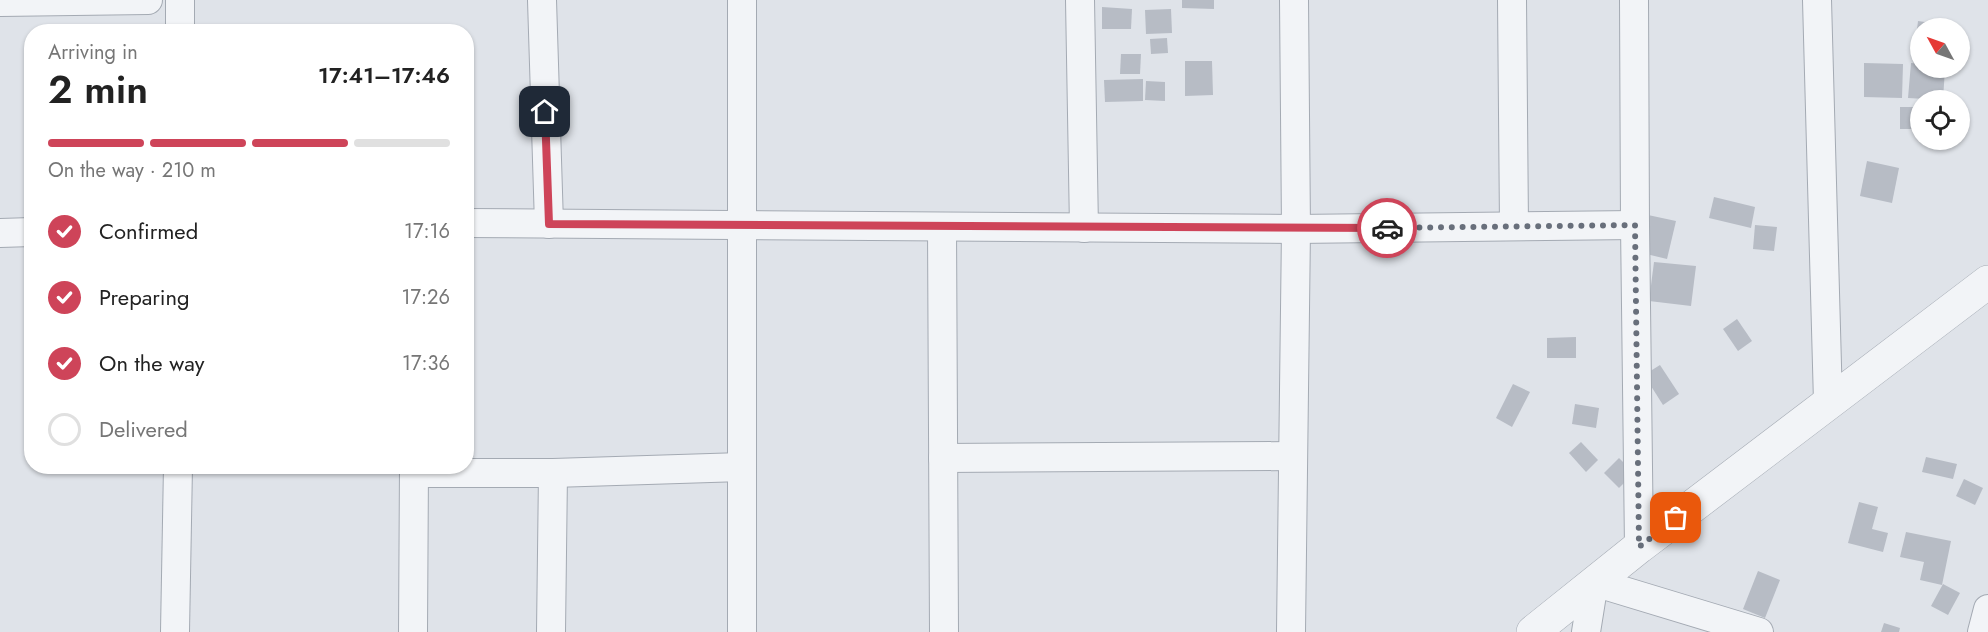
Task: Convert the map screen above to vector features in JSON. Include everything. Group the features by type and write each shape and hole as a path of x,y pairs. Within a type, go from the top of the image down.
{"street":[{"path":"0,2 148,0"},
{"path":"180,0 180,24"},
{"path":"542,0 549,224"},
{"path":"742,0 742,632"},
{"path":"1080,0 1084,228"},
{"path":"1291,632 1296,228 1294,0"},
{"path":"1512,0 1514,226"},
{"path":"1635,0 1639,547"},
{"path":"1817,0 1828,402"},
{"path":"474,223 1084,228 1635,225"},
{"path":"942,227 944,632"},
{"path":"0,233 24,232"},
{"path":"1533,632 1639,547 1988,282"},
{"path":"943,459 1293,456"},
{"path":"474,471 553,473 742,467"},
{"path":"551,632 553,473"},
{"path":"175,632 178,474"},
{"path":"413,632 414,474"},
{"path":"1586,632 1594,582"},
{"path":"1594,582 1759,632"},
{"path":"1982,632 1988,609"}],"building":[{"path":"1182,0 1214,0 1214,9 1182,8"},
{"path":"1102,7 1132,9 1131,29 1102,29"},
{"path":"1171,9 1172,33 1146,34 1145,10"},
{"path":"1167,38 1168,53 1151,54 1150,39"},
{"path":"1121,54 1141,54 1140,74 1120,74"},
{"path":"1185,61 1212,61 1213,95 1185,96"},
{"path":"1864,63 1903,64 1902,98 1864,97"},
{"path":"1910,75 1910,78 1944,78 1944,90 1910,90 1910,98 1908,98"},
{"path":"1143,79 1143,101 1105,102 1104,80"},
{"path":"1146,81 1165,82 1165,101 1145,100"},
{"path":"1900,107 1910,107 1910,129 1900,129"},
{"path":"1867,161 1899,168 1892,203 1860,196"},
{"path":"1714,197 1755,207 1751,228 1709,218"},
{"path":"1648,215 1676,221 1667,259 1638,252"},
{"path":"1755,225 1777,227 1774,251 1753,249"},
{"path":"1654,262 1696,266 1691,306 1649,301"},
{"path":"1737,319 1752,341 1738,351 1723,329"},
{"path":"1576,337 1576,358 1547,358 1547,338"},
{"path":"1660,365 1679,394 1663,405 1644,375"},
{"path":"1513,384 1530,392 1512,427 1496,418"},
{"path":"1575,404 1599,408 1596,428 1572,424"},
{"path":"1581,442 1598,460 1586,472 1569,453"},
{"path":"1926,457 1957,464 1953,479 1922,472"},
{"path":"1619,458 1634,473 1619,488 1604,473"},
{"path":"1964,479 1983,488 1975,505 1956,496"},
{"path":"1859,502 1878,507 1872,529 1888,533 1883,552 1848,543"},
{"path":"1906,532 1951,541 1942,585 1920,580 1924,562 1900,557"},
{"path":"1758,571 1780,580 1765,618 1743,609"},
{"path":"1943,584 1960,593 1948,615 1931,606"},
{"path":"1884,623 1900,628 1899,632 1881,632"}],"way so far":[{"path":"1387,228 1635,225 1639,547 1676,518"}],"route":[{"path":"545,112 549,224 1387,228"}]}
